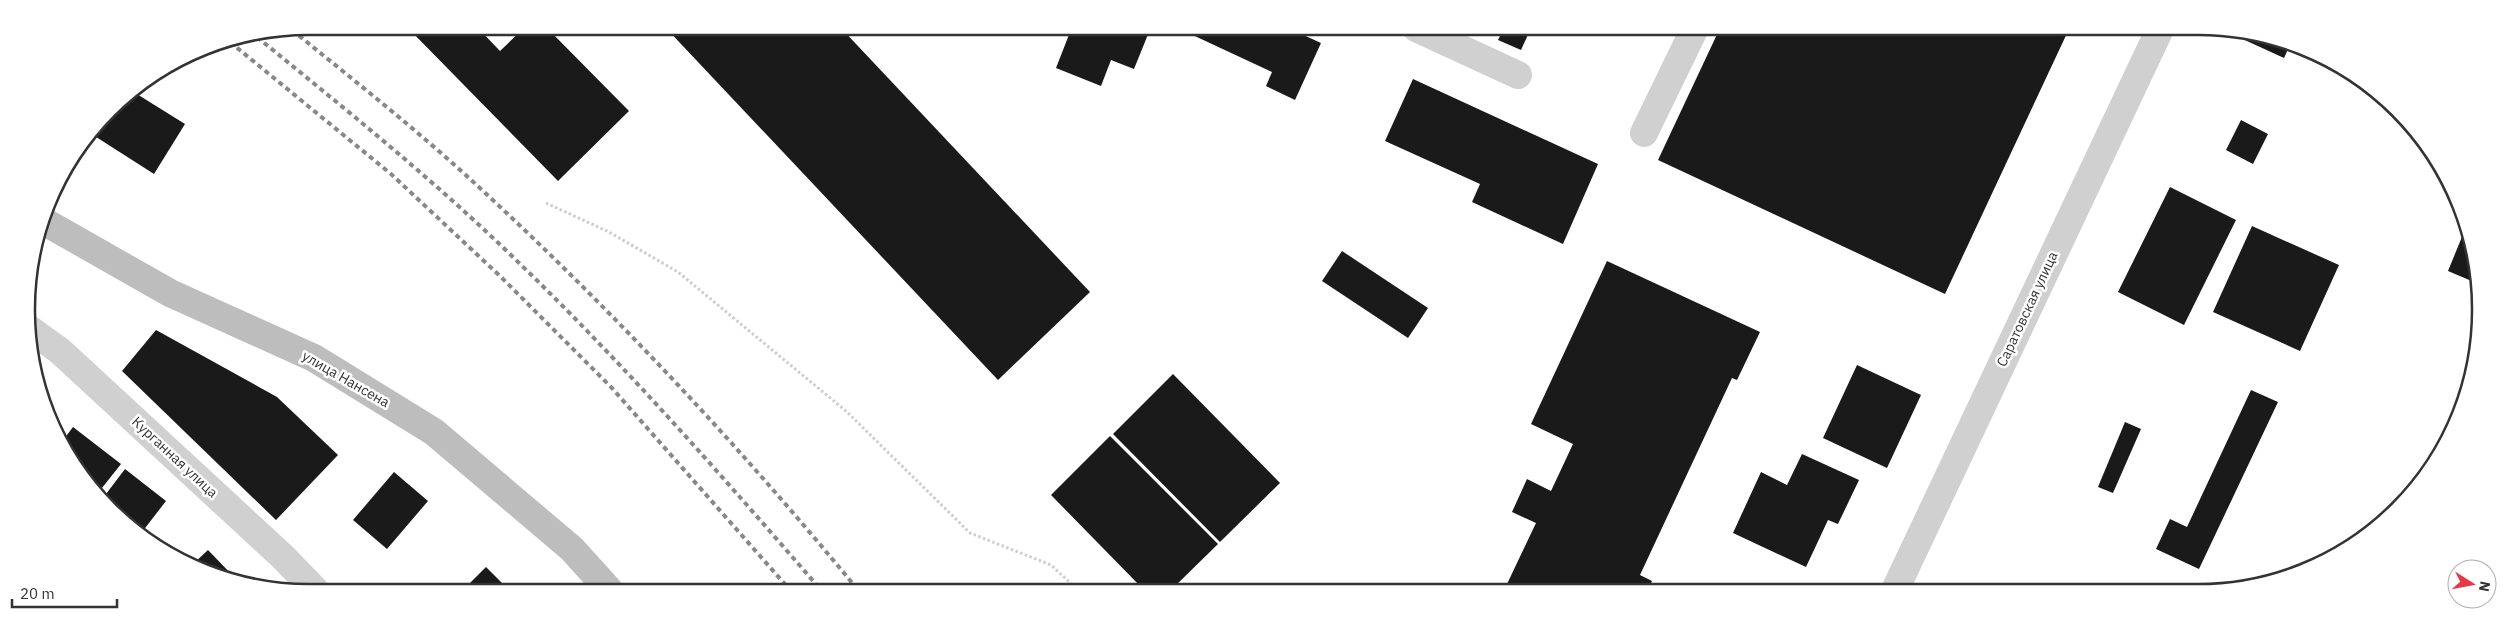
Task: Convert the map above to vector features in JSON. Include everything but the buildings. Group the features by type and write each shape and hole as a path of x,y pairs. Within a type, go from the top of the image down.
{"main road":[{"name":"улица Нансена","path":"49,224 170,293 314,358 434,432 572,549 604,584"}],"street":[{"path":"1431,35 1518,75"},
{"path":"1644,133 1692,35"},
{"name":"Саратовская улица","path":"1898,584 2157,35"},
{"name":"Курганная улица","path":"36,334 67,358 283,557 309,584"}],"path":[{"path":"546,203 610,232 678,272 846,411 970,533 1051,565 1072,584"}],"railway":[{"path":"299,36 459,169 581,285 724,434 853,584"},
{"path":"260,39 421,173 485,230 556,299 710,463 816,584"},
{"path":"234,45 391,174 500,276 611,387 785,584"}]}
